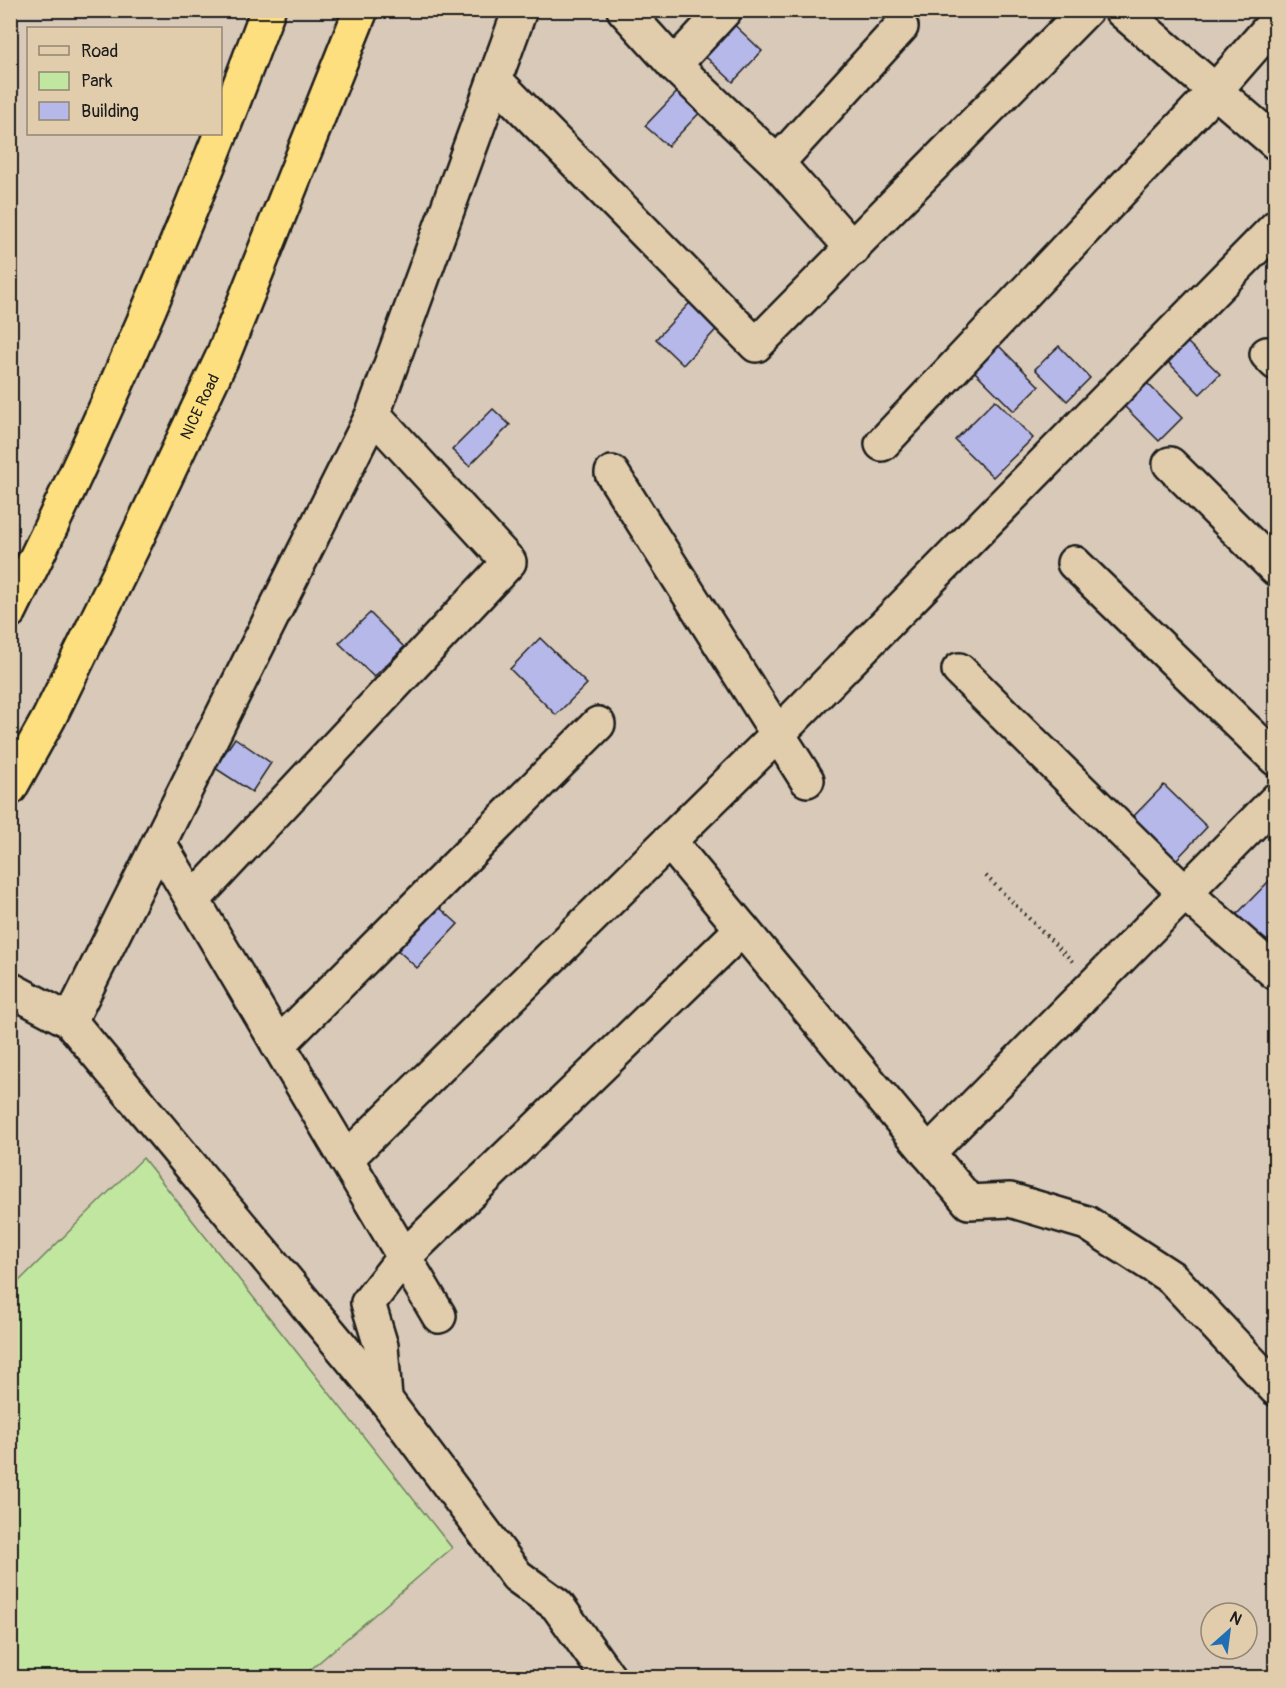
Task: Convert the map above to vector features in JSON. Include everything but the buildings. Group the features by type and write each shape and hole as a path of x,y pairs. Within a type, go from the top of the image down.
{"highway":[{"path":"222,131 268,10"},
{"name":"NICE Road","path":"10,788 49,718 222,358 361,10"},
{"path":"10,611 61,508 145,320 220,135"}],"street":[{"path":"70,1021 373,414 520,10"},
{"path":"624,10 674,65 777,163 853,249"},
{"path":"674,65 725,10"},
{"path":"495,80 756,345 1086,10"},
{"path":"1121,10 1275,143"},
{"path":"882,444 1214,92 1275,21"},
{"path":"777,163 901,27"},
{"path":"346,1159 778,734 1275,227"},
{"path":"193,900 509,562 373,414"},
{"path":"1170,464 1275,569"},
{"path":"612,473 807,780"},
{"path":"1074,563 1275,759"},
{"path":"959,670 1184,892 1275,973"},
{"path":"278,1045 598,724"},
{"path":"928,1153 1275,800"},
{"path":"669,841 969,1202 1010,1200 1087,1223 1172,1278 1275,1389"},
{"path":"159,843 439,1316"},
{"path":"385,1399 381,1346 368,1303 404,1257 742,929"},
{"path":"10,989 70,1021 385,1399 517,1576 557,1605 609,1677"}],"path":[{"path":"986,876 1095,983"}],"green space":[{"path":"143,1158 452,1548 302,1677 11,1677 11,1289"}]}
